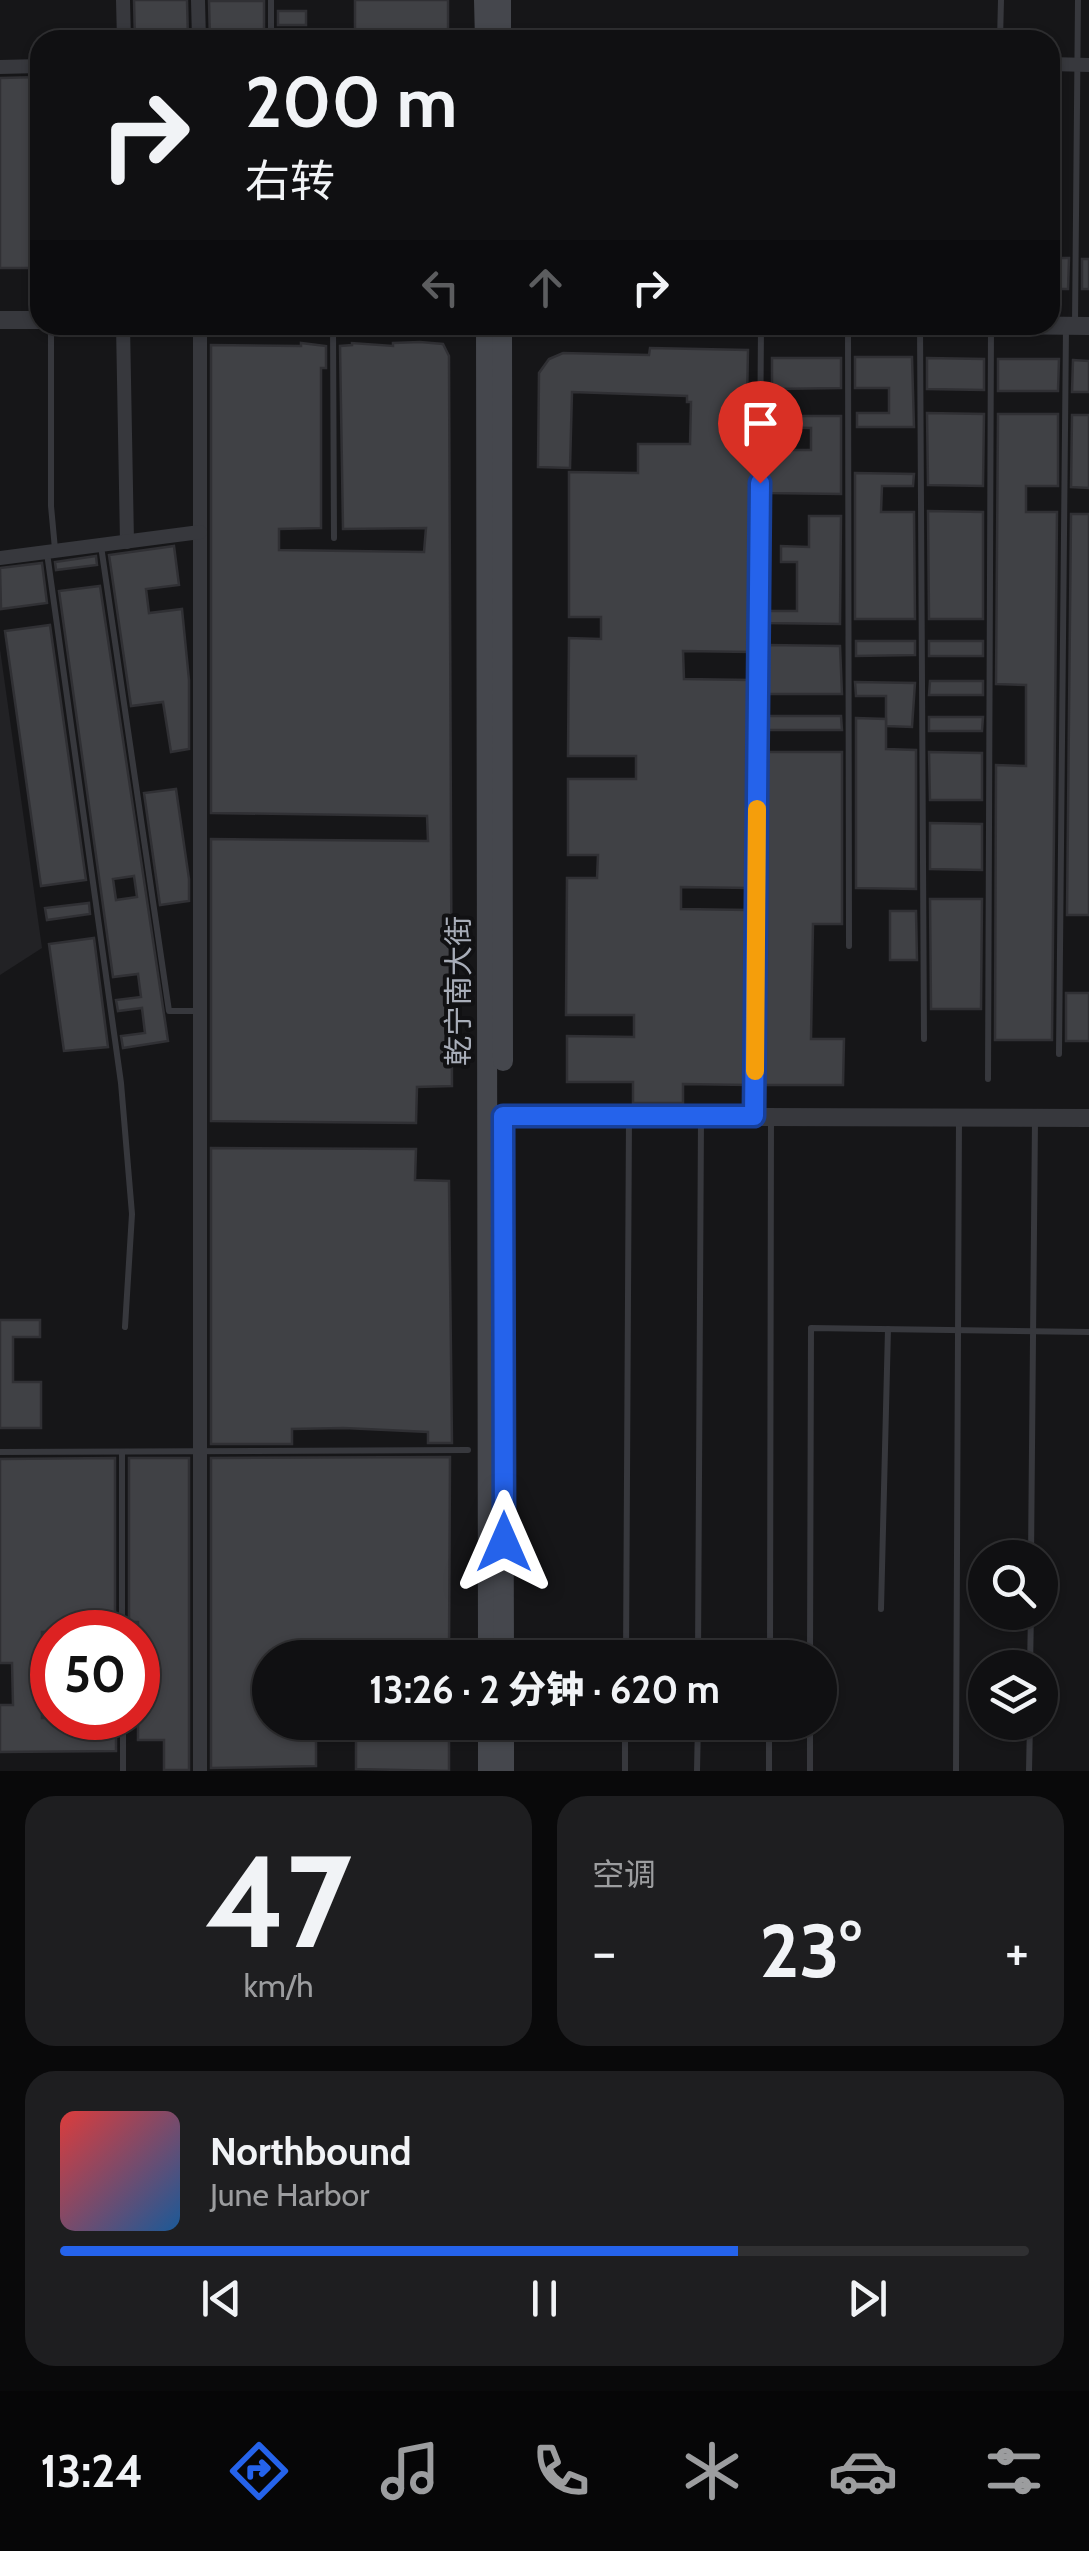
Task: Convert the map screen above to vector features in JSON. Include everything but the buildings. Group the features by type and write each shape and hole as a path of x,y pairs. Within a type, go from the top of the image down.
{"main road":[{"path":"484,0 484,30"},
{"path":"501,0 501,30"},
{"name":"乾宁南大街","path":"486,335 488,1640"},
{"name":"乾宁南大街","path":"502,335 504,1640"},
{"path":"488,1740 488,1771"},
{"path":"504,1740 504,1771"}],"street":[{"path":"123,0 124,30"},
{"path":"198,0 198,30"},
{"path":"0,67 30,66"},
{"path":"0,320 30,320"},
{"path":"124,335 126,542"},
{"path":"200,335 200,1771"},
{"path":"0,558 200,532"},
{"path":"503,1116 1089,1118"}],"lane":[{"path":"271,0 271,30"},
{"path":"1000,30 1001,0"},
{"path":"1059,1054 1083,64 1078,0"},
{"path":"51,335 51,552 123,1102 132,1214 125,1327"},
{"path":"333,335 334,538"},
{"path":"761,335 763,1116 770,1640"},
{"path":"848,335 849,946"},
{"path":"920,335 924,1039"},
{"path":"988,1079 991,335"},
{"path":"100,545 170,1011 198,1011"},
{"path":"626,1640 630,1116"},
{"path":"698,1640 700,1116"},
{"path":"956,1771 959,1117"},
{"path":"1031,1540 1035,1117"},
{"path":"810,1640 811,1328 1089,1332"},
{"path":"882,1610 888,1329"},
{"path":"0,1452 468,1450"},
{"path":"122,1452 122,1610"},
{"path":"123,1740 123,1771"},
{"path":"625,1740 625,1771"},
{"path":"697,1771 698,1740"},
{"path":"769,1740 769,1771"},
{"path":"810,1740 810,1771"},
{"path":"1029,1771 1030,1740"}],"shaded area":[{"path":"0,649 42,948 0,975"}],"slow traffic":[{"path":"755,1071 757,809"}],"route":[{"path":"504,1542 503,1116 754,1116 760,483"}]}
